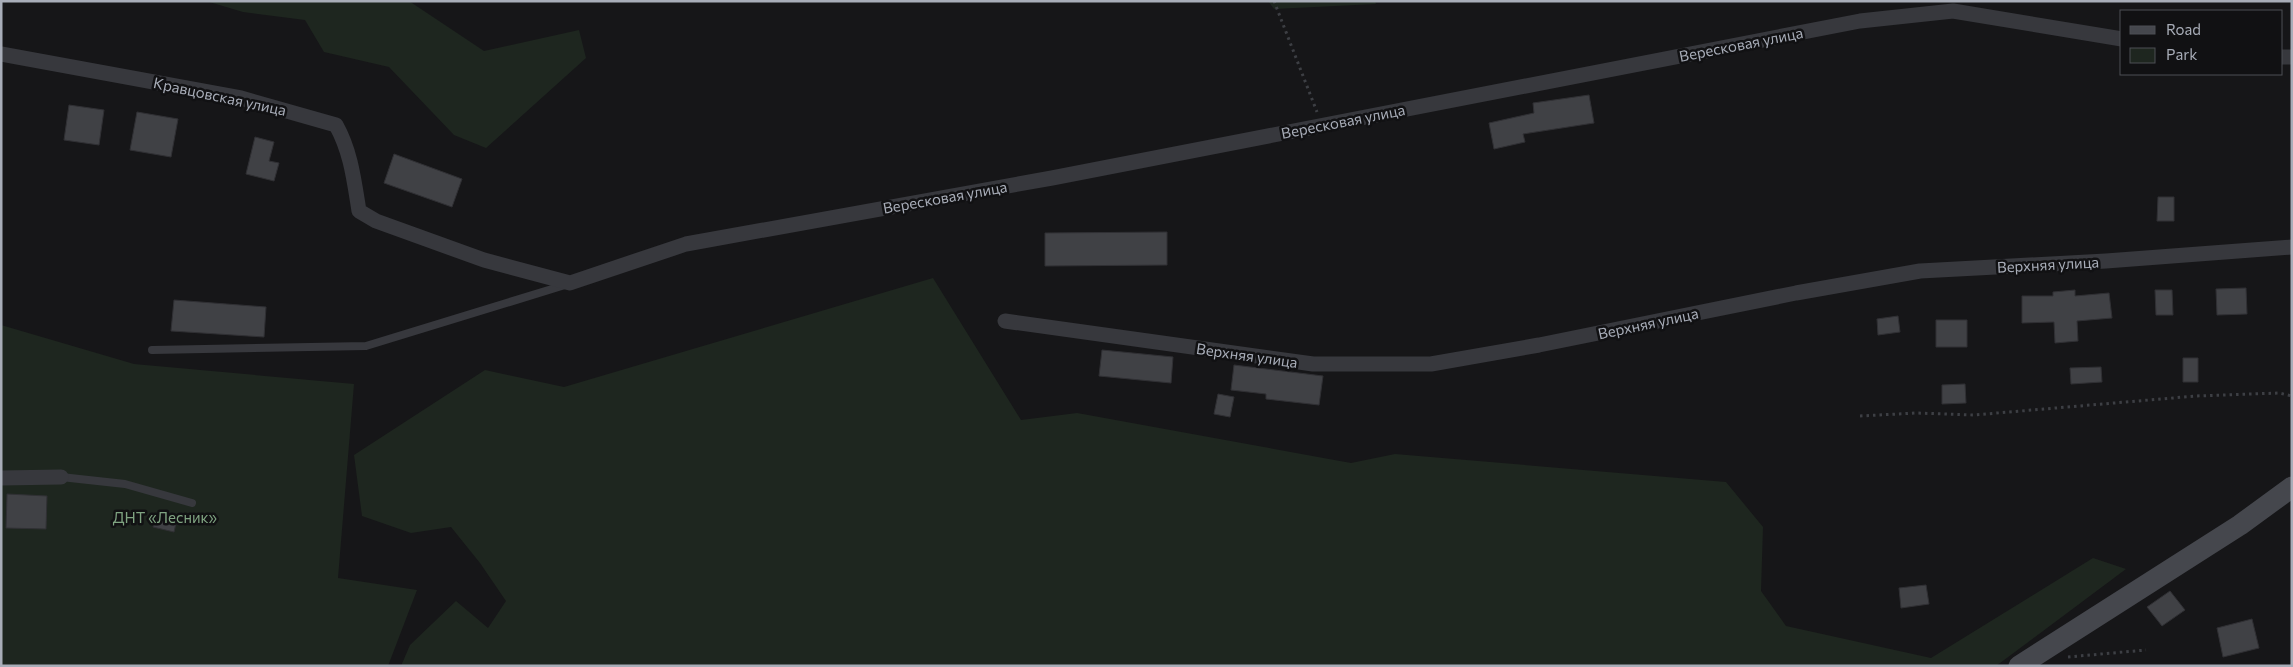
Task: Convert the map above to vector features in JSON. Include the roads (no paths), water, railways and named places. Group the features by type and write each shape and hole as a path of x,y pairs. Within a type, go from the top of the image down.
{"main road":[{"path":"2019,666 2240,525 2292,487"}],"street":[{"name":"Вересковая улица","path":"570,284 686,244 1052,178 1870,20 1953,11 2120,39"},
{"name":"Кравцовская улица","path":"1,54 241,98 336,125 351,159 359,211 376,221 484,260 570,284"},
{"name":"Верхняя улица","path":"1005,321 1313,364 1430,364 1538,346 1796,293 1920,271 2106,261 2292,247"},
{"path":"1,478 61,477"}],"lane":[{"path":"152,350 366,346 570,284"},
{"path":"61,477 125,484 192,503"}],"park label":[{"name":"ДНТ «Лесник»","path":"165,517"}]}
